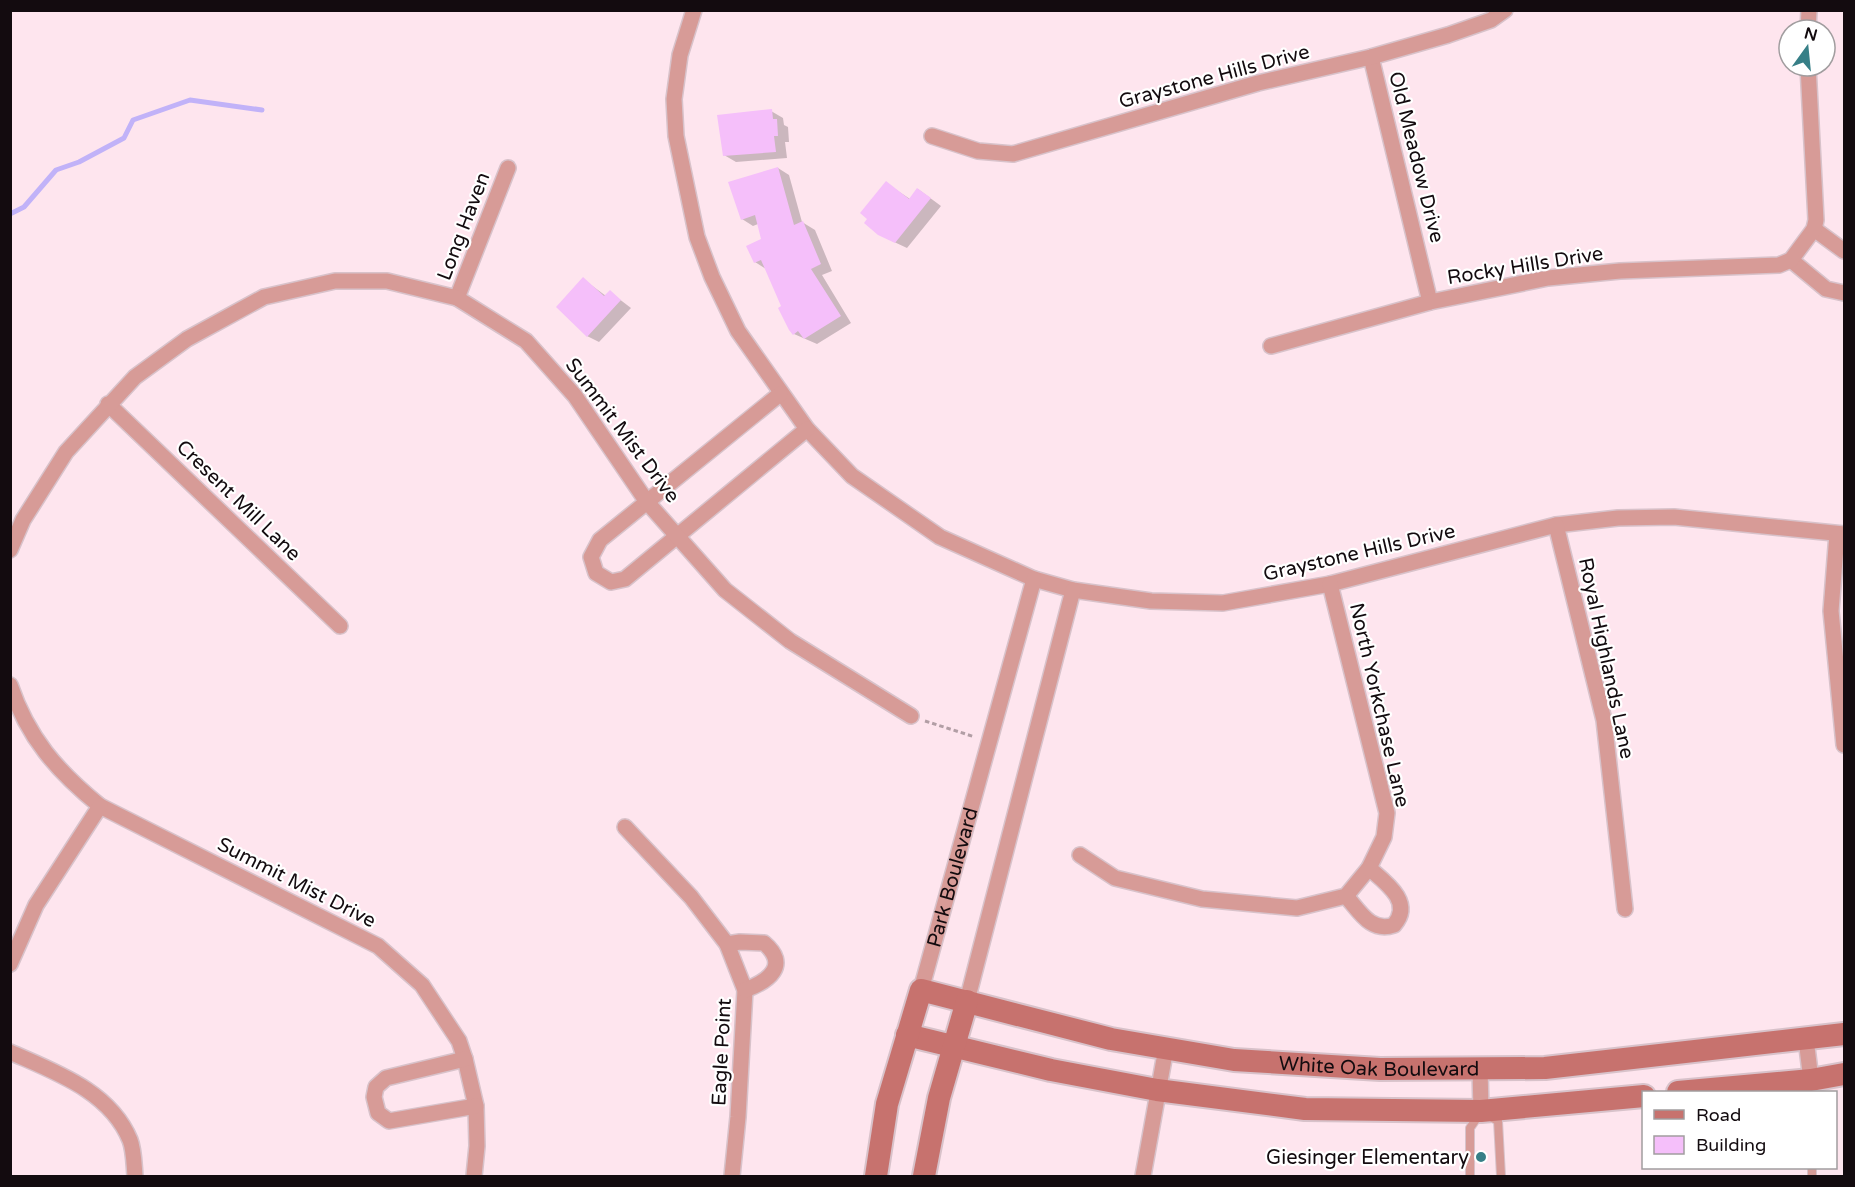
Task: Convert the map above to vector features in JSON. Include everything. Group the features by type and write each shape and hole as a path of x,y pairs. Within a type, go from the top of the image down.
{"street":[{"name":"Graystone Hills Drive","path":"694,10 680,55 674,99 676,136 697,237 712,277 738,331 780,394 807,429 852,476 940,537 1034,579 1074,590 1150,601 1223,603 1330,584 1556,525 1618,518 1674,517 1841,534"},
{"name":"Graystone Hills Drive","path":"932,136 978,151 1013,154 1258,82 1371,57 1448,35 1491,20 1505,10"},
{"name":"Old Meadow Drive","path":"1371,57 1430,302"},
{"path":"1809,78 1816,220 1814,229 1791,260 1826,289 1845,292"},
{"name":"Long Haven","path":"457,298 508,168"},
{"path":"1814,229 1845,251"},
{"name":"Rocky Hills Drive","path":"1271,346 1430,302 1548,278 1620,271 1767,268 1791,260"},
{"name":"Summit Mist Drive","path":"10,550 23,520 66,452 135,377 187,339 264,297 345,281 387,281 457,298 526,341 575,396 647,502 725,590 780,633 911,716"},
{"path":"780,394 600,540 591,557 596,573 611,582 625,579 807,429"},
{"name":"Cresent Mill Lane","path":"108,404 340,626"},
{"name":"Royal Highlands Lane","path":"1556,525 1604,720 1625,909"},
{"path":"1841,534 1831,611 1845,745"},
{"name":"Park Boulevard","path":"876,1176 887,1104 921,990 1034,579"},
{"name":"North Yorkchase Lane","path":"1330,584 1387,813 1384,837 1369,868 1346,896"},
{"path":"924,1176 939,1098 955,1047 1074,590"},
{"name":"Summit Mist Drive","path":"10,685 17,704 43,752 72,783 100,806 378,946 422,985 459,1041 465,1059 476,1106 477,1146 474,1176"},
{"path":"10,964 36,904 100,806"},
{"name":"Eagle Point","path":"625,827 691,897 727,944 746,990 732,1176"},
{"path":"1080,855 1115,878 1202,899 1297,908 1346,896 1370,923 1378,928 1394,925 1400,919 1400,900 1391,886 1369,868"},
{"path":"727,944 764,943 776,957 777,966 771,975 746,990"},
{"name":"White Oak Boulevard","path":"921,990 1111,1039 1234,1060 1380,1069 1545,1068 1845,1034"},
{"path":"907,1035 1157,1090 1305,1109 1481,1111 1642,1096"},
{"path":"1806,1039 1811,1086"},
{"path":"1143,1176 1166,1048"},
{"path":"10,1052 70,1078 107,1105 131,1141 135,1176"},
{"path":"465,1059 386,1078 376,1087 374,1097 378,1113 389,1121 476,1106"},
{"path":"1480,1068 1481,1111"},
{"path":"1700,1091 1811,1086 1845,1074"}],"lane":[{"path":"1470,1176 1470,1128 1481,1111 1498,1121 1501,1176"}],"path":[{"path":"911,716 989,741"}],"building":[{"path":"772,109 773,119 777,119 778,136 774,136 776,152 723,156 717,115"},
{"path":"778,167 794,225 803,221 821,264 811,269 841,316 804,339 798,331 793,335 789,330 778,308 781,306 761,260 754,263 746,246 761,239 755,215 741,220 728,182"},
{"path":"886,181 909,199 917,188 931,198 895,243 878,235 864,223 867,219 860,213"},
{"path":"583,277 604,296 610,290 621,300 587,337 556,307"}],"waterway":[{"path":"10,214 24,207 56,170 79,162 124,138 133,120 190,100 262,110"}],"place":[{"name":"Giesinger Elementary","path":"1481,1157"}]}
